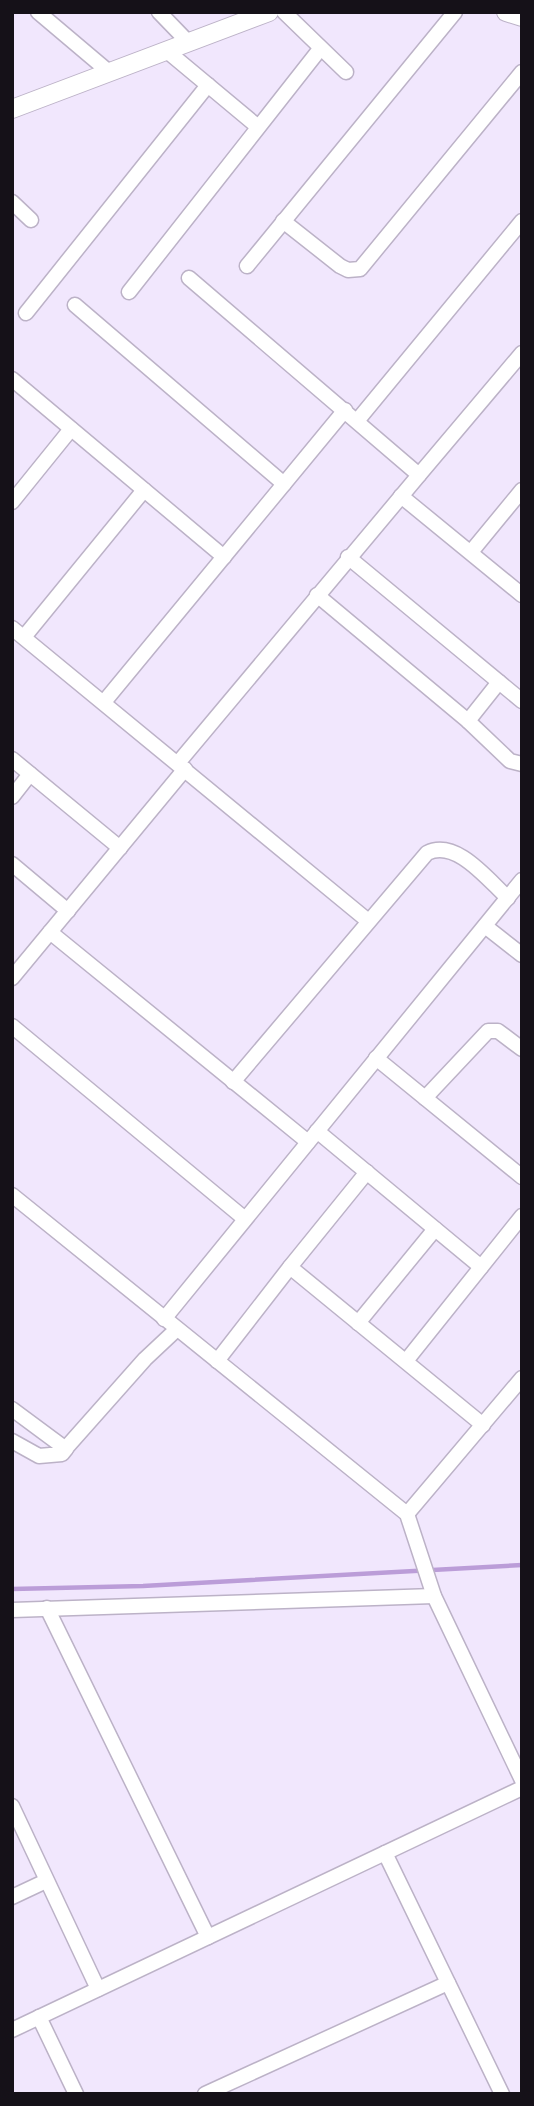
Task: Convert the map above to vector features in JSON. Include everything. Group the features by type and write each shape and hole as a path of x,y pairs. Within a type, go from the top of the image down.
{"street":[{"path":"38,12 109,72"},
{"path":"159,12 188,42"},
{"path":"12,110 269,12"},
{"path":"284,12 346,72"},
{"path":"247,266 455,12"},
{"path":"506,12 522,17"},
{"path":"129,292 320,49"},
{"path":"167,51 257,126"},
{"path":"283,222 340,266 348,270 360,269 522,72"},
{"path":"26,313 208,85"},
{"path":"12,202 31,220"},
{"path":"357,421 522,221"},
{"path":"189,278 419,475"},
{"path":"75,305 284,484"},
{"path":"12,978 120,848 348,557 522,353"},
{"path":"12,379 224,557"},
{"path":"104,702 345,411"},
{"path":"12,502 72,429"},
{"path":"144,490 18,632 367,920"},
{"path":"471,552 522,490"},
{"path":"401,496 522,595"},
{"path":"348,557 522,701"},
{"path":"317,595 468,721 510,761 522,764"},
{"path":"468,721 499,682"},
{"path":"12,759 120,848"},
{"path":"12,797 30,774"},
{"path":"233,1082 367,920 427,853 436,848 453,852 508,898"},
{"path":"12,864 68,911"},
{"path":"164,1319 522,880"},
{"path":"485,926 522,955"},
{"path":"50,932 233,1082 367,1172 481,1267"},
{"path":"12,1027 245,1219"},
{"path":"425,1098 488,1031 498,1031 522,1049"},
{"path":"376,1058 522,1177"},
{"path":"217,1361 367,1172"},
{"path":"12,1195 407,1514 432,1590 522,1780"},
{"path":"405,1361 522,1216"},
{"path":"358,1323 435,1228"},
{"path":"290,1267 483,1425"},
{"path":"12,1441 39,1456 62,1454 145,1359 177,1329"},
{"path":"407,1514 522,1378"},
{"path":"12,1409 66,1448"},
{"path":"12,1610 432,1590"},
{"path":"47,1608 208,1937"},
{"path":"12,2030 522,1788"},
{"path":"12,1807 99,1989"},
{"path":"385,1853 502,2094"},
{"path":"12,1897 46,1881"},
{"path":"205,2094 448,1983"},
{"path":"39,2017 76,2094"}],"waterway":[{"path":"12,1589 143,1586 522,1565"}]}
